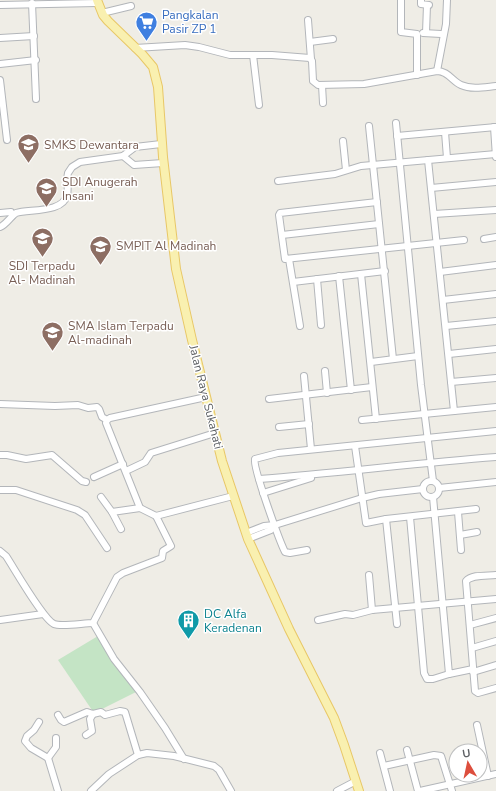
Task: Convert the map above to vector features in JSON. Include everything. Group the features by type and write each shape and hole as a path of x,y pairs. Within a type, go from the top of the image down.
{"main road":[{"name":"Jalan Raya Sukahati","path":"97,2 102,13 115,29 153,67 156,76 161,144 176,269 222,461 247,536 289,629 334,718 359,791"}],"street":[{"path":"401,0 401,32 441,34"},
{"path":"422,0 421,4 428,5 426,34"},
{"path":"437,71 446,24 447,0"},
{"path":"0,5 97,2"},
{"path":"32,3 36,60 36,99"},
{"path":"102,13 131,6"},
{"path":"308,20 313,81 316,84 364,84 443,71 462,86 480,88 496,86"},
{"path":"417,34 417,75"},
{"path":"0,38 34,36"},
{"path":"310,42 333,39"},
{"path":"135,48 185,45 199,47 222,54 272,55 311,59"},
{"path":"253,55 259,105"},
{"path":"0,64 36,60"},
{"path":"0,80 7,140"},
{"path":"322,84 323,103"},
{"path":"396,123 418,356 432,481"},
{"path":"369,126 393,359"},
{"path":"397,136 495,127 496,157"},
{"path":"445,132 447,158"},
{"path":"343,141 346,170"},
{"path":"0,227 19,212 52,208 62,203 68,194 68,173 76,164 85,161 123,156 130,149 135,147 161,144"},
{"path":"278,181 335,174 356,167 496,154"},
{"path":"123,156 134,165 163,163"},
{"path":"428,160 454,411"},
{"path":"431,188 496,182"},
{"path":"377,202 280,213 279,215 285,259 464,240"},
{"path":"434,214 496,210"},
{"path":"0,213 11,212 12,216"},
{"path":"282,235 379,224"},
{"path":"484,239 496,238"},
{"path":"289,259 300,326"},
{"path":"440,272 496,265"},
{"path":"293,282 385,271"},
{"path":"361,274 376,419"},
{"path":"340,276 351,390"},
{"path":"317,279 321,326"},
{"path":"443,300 496,294"},
{"path":"446,326 496,322"},
{"path":"448,354 496,349"},
{"path":"371,362 418,356"},
{"path":"325,371 327,393"},
{"path":"304,376 311,450"},
{"path":"451,382 496,378"},
{"path":"270,399 372,387"},
{"path":"107,420 110,418 206,397"},
{"path":"0,404 47,406 78,405 87,408 97,407 102,417 107,420"},
{"path":"362,420 496,407"},
{"path":"107,420 106,423 140,508"},
{"path":"279,427 308,424"},
{"path":"306,550 290,553 285,552 263,493 254,462 257,457 278,453 496,431"},
{"path":"126,471 145,462 151,453 215,433"},
{"path":"355,446 366,523 386,519 476,509"},
{"path":"0,455 26,459 52,455 82,481 86,482"},
{"path":"259,479 496,457"},
{"path":"94,478 123,464"},
{"path":"263,493 323,474"},
{"path":"432,481 438,485 439,488"},
{"path":"423,489 426,483 432,481"},
{"path":"439,488 496,482"},
{"path":"439,488 436,495 433,497 449,674"},
{"path":"247,536 264,526 275,525 362,498 379,494 423,489"},
{"path":"423,489 428,496 433,497"},
{"path":"0,490 16,490 77,510 85,515 107,548"},
{"path":"156,516 233,496"},
{"path":"101,497 112,512 121,529"},
{"path":"94,623 117,577 123,573 162,558 163,552 171,547 171,544 156,516 140,508 112,512"},
{"path":"458,512 461,550"},
{"path":"410,516 425,677 427,679 433,679 449,674 496,665"},
{"path":"386,519 397,624"},
{"path":"460,535 476,532"},
{"path":"0,551 6,556 43,614 51,622 58,625 94,623"},
{"path":"369,575 372,610"},
{"path":"496,575 468,578 466,581 476,692 496,688"},
{"path":"318,620 345,614 353,615 372,610 395,607 496,599"},
{"path":"0,620 43,614"},
{"path":"470,625 496,618"},
{"path":"94,623 114,659 140,692 184,759"},
{"path":"472,648 496,641"},
{"path":"58,715 64,722 87,712 93,714 101,712 105,715 120,711 125,712 138,755"},
{"path":"86,735 92,731 90,719 93,714"},
{"path":"39,722 34,730 27,736 26,741 31,748 48,758 58,791"},
{"path":"477,725 481,743"},
{"path":"48,758 56,747 56,738"},
{"path":"407,750 419,791 451,788 466,783"},
{"path":"91,791 109,774 138,755 147,753 174,756 217,768 231,791"},
{"path":"380,753 390,791"},
{"path":"384,766 434,755 441,756 451,788"},
{"path":"488,776 496,774"},
{"path":"337,791 356,781"}],"green space":[{"path":"98,636 138,691 94,713 58,660"}],"place":[{"name":"Pangkalan Pasir ZP 1","path":"147,42"},
{"name":"SMKS Dewantara","path":"29,164"},
{"name":"SDI Anugerah Insani","path":"47,208"},
{"name":"SDI Terpadu Al- Madinah","path":"42,258"},
{"name":"SMPIT Al Madinah","path":"100,266"},
{"name":"SMA Islam Terpadu Al-madinah","path":"52,352"},
{"name":"DC Alfa Keradenan","path":"188,640"}]}
